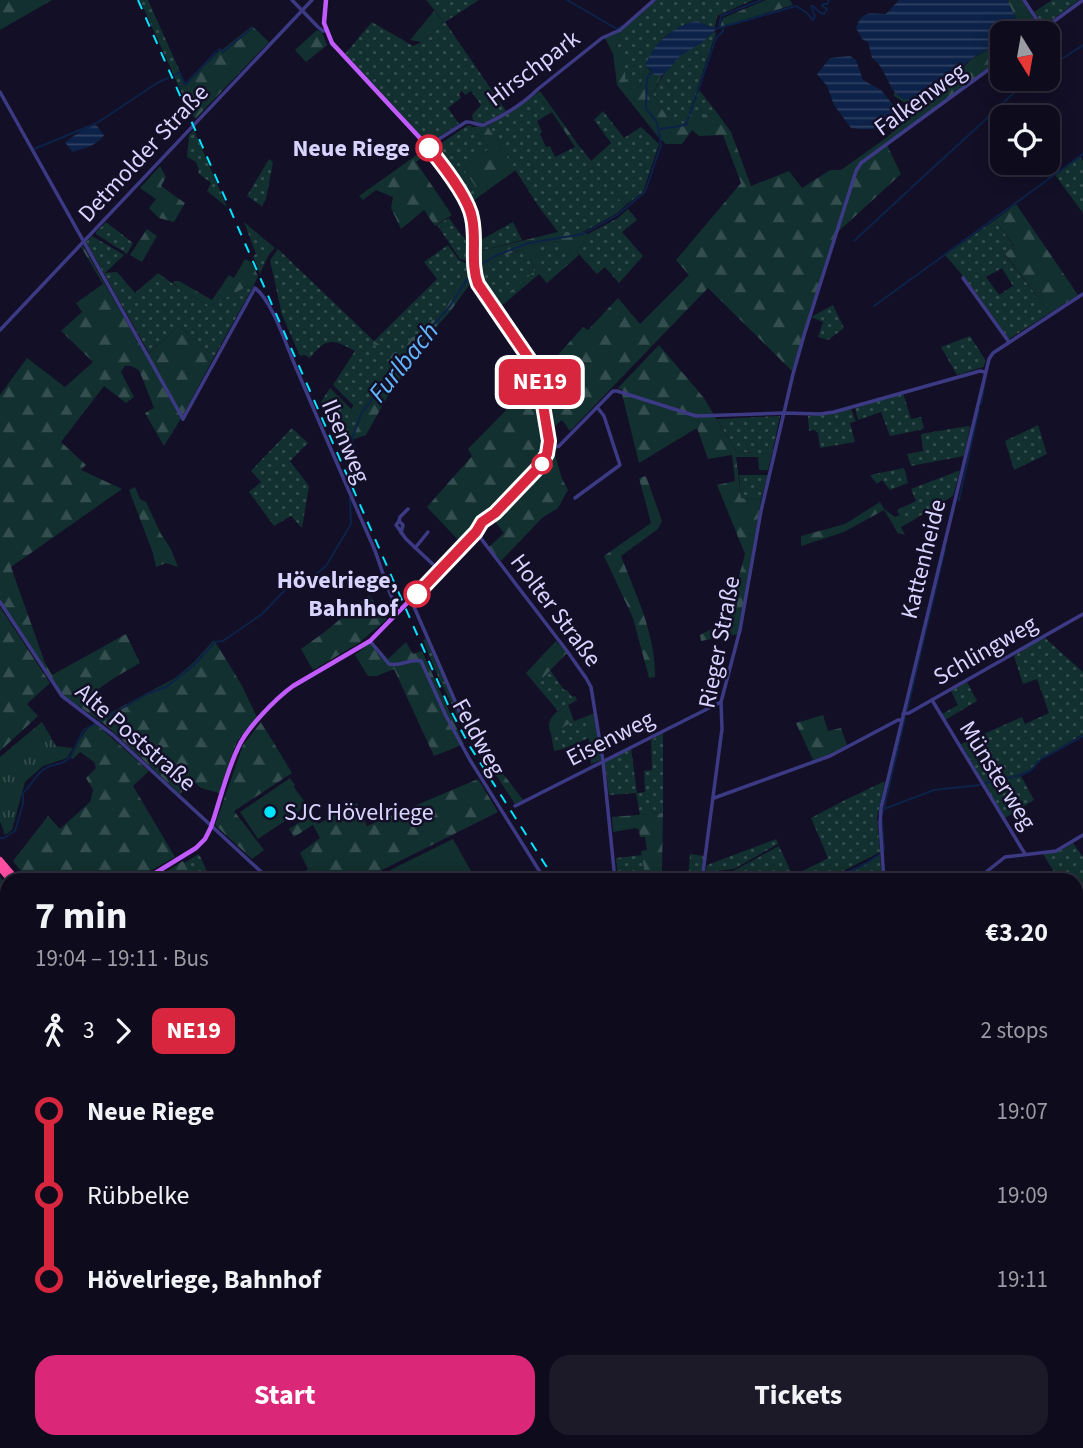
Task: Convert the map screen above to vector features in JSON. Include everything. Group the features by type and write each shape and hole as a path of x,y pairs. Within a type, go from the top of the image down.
{"main road":[{"path":"155,873 196,848 205,839 234,758 246,734 282,695 370,640 538,468 549,449 549,433 538,375 481,289 474,270 471,214 457,187 428,146 332,43 324,17 326,0"}],"street":[{"path":"292,0 317,27 326,30"},
{"name":"Detmolder Straße","path":"0,330 312,0"},
{"name":"Hirschpark","path":"428,146 466,122 484,125 529,98 602,38 620,30 654,0"},
{"path":"1024,0 1038,21"},
{"path":"1054,21 1083,0"},
{"name":"Falkenweg","path":"858,167 990,69"},
{"path":"0,92 83,242"},
{"name":"Rieger Straße","path":"703,873 722,729 721,702 740,631 761,511 805,332 858,167"},
{"name":"Ilsenweg","path":"83,242 183,419 255,288 261,292 382,566 399,611"},
{"path":"963,278 1009,342"},
{"name":"Kattenheide","path":"884,873 880,816 989,359 993,353 1083,294"},
{"path":"549,449 559,446 613,391 696,416 820,414 980,371 985,372"},
{"path":"575,498 620,465 604,416 597,407"},
{"path":"408,509 396,525 415,548 439,570"},
{"name":"Holter Straße","path":"477,531 586,678 594,700 603,761 614,873"},
{"path":"415,548 428,532"},
{"path":"411,600 462,717"},
{"name":"Alte Poststraße","path":"0,602 62,696 113,735 263,873"},
{"name":"Schlingweg","path":"713,798 830,756 1083,614"},
{"name":"Feldweg","path":"370,640 389,664 421,661 470,760 541,873"},
{"name":"Münsterweg","path":"932,700 1025,854 1001,859 984,873"},
{"name":"Eisenweg","path":"515,806 721,702"},
{"path":"1025,854 1056,851 1083,835"}],"green space":[{"path":"0,0 52,0 0,30"},
{"path":"140,0 148,0 186,85 179,87"},
{"path":"426,0 479,0 445,22 506,111 489,121 477,122 472,115 481,105 471,91 465,95 462,91 459,94 461,98 448,108 459,124 429,143 345,54 372,22 413,46 422,42 444,22"},
{"path":"656,0 753,0 717,16 715,27 693,22 681,26 662,39 646,64 639,88 624,83 616,47 621,37 620,31"},
{"path":"766,0 790,0 793,5 720,27 723,18"},
{"path":"1007,0 1022,0 1035,21 1017,21"},
{"path":"1052,0 1079,0 1051,21 1040,21 1034,12"},
{"path":"434,11 444,22 422,42 410,40"},
{"path":"252,26 269,42 195,119 179,87 186,85 221,49"},
{"path":"317,30 322,32 327,45 306,62 295,50"},
{"path":"620,31 621,37 616,47 624,64 625,83 639,88 647,67 654,74 661,76 653,94 669,120 690,123 707,113 718,114 731,132 751,186 789,171 802,188 830,170 841,170 913,115 914,109 894,96 894,92 904,99 949,84 969,61 990,48 990,67 886,143 901,174 834,238 792,371 708,288 570,431 562,420 551,429 547,401 573,385 557,356 583,327 588,330 618,298 640,324 689,275 676,260 741,183 723,135 699,136 692,130 682,144 666,144 659,138 617,85 613,54 605,38"},
{"path":"713,32 716,33 697,89 718,114 707,113 690,123 669,120 653,94 656,88 676,60"},
{"path":"540,91 579,146 627,204 625,206 575,147 552,112 536,94"},
{"path":"536,94 552,112 537,121 546,147 550,146 555,157 575,147 625,206 583,232 558,232 487,126"},
{"path":"603,111 624,138 641,127 659,144 643,192 627,204 591,161 611,143 594,120"},
{"path":"468,125 473,127 489,149 463,168 481,195 471,203 434,148"},
{"path":"487,126 516,170 481,195 463,168 489,149 473,127"},
{"path":"194,130 227,207 207,191 211,183 198,173 196,162 187,157 189,135"},
{"path":"425,149 429,153 416,162 452,215 435,226 424,210 401,229 391,208 393,197 376,190 363,200 359,196"},
{"path":"1080,157 1083,161 1083,213 1055,175 1060,175 1060,171"},
{"path":"269,159 273,162 266,199 262,206 247,196"},
{"path":"160,166 166,177 161,186 185,203 174,222 159,218 149,208 156,199 140,188"},
{"path":"1016,204 1078,295 1050,313 1005,254 1014,246 995,220"},
{"path":"628,209 637,220 622,232 643,256 619,283 605,267 597,274 576,251 586,242 588,234 618,218"},
{"path":"449,218 470,244 471,262 460,259 437,225"},
{"path":"995,220 1014,247 1005,255 1050,313 1009,339 945,255","holes":["1002,268 1013,286 999,295 986,277"]},
{"path":"106,222 133,243 127,254 96,234"},
{"path":"244,222 275,248 269,254 260,274 253,256 256,254"},
{"path":"513,222 522,240 476,252 477,242"},
{"path":"147,229 157,236 142,262 130,255"},
{"path":"558,232 588,234 586,242 576,251 579,255 547,283 539,274 498,309 495,304 536,270 524,249 500,257 479,274 476,252","holes":["559,241 571,254 547,273 532,245"]},
{"path":"92,236 124,255 105,273 117,272 135,293 158,273 210,306 248,286 253,287 214,357 179,326 149,353 86,242"},
{"path":"560,241 571,254 547,274 532,245"},
{"path":"448,245 459,260 470,265 446,305 423,331 411,338 397,357 374,341 437,279 424,262"},
{"path":"83,246 146,356 179,326 214,357 164,446 145,413 154,408 139,370 125,366 121,372 134,397 126,403 104,386 61,442 86,465 81,470 122,489 11,567 45,663 52,675 126,634 140,663 103,686 84,705 99,719 175,678 214,640 241,684 257,717 237,741 219,793 201,788 192,780 180,794 107,726 63,695 0,601 0,395 27,358 65,387 93,362 61,331 82,312 76,303 103,284 81,247"},
{"path":"278,249 374,341 374,344 394,361 360,412 333,385 355,351 330,342 321,346 310,358 300,356 282,315 270,260"},
{"path":"525,249 536,271 495,304 484,289 479,274 500,257"},
{"path":"245,259 251,262 258,276 253,287 248,286 210,306 173,283 179,281 212,300 229,275 234,278"},
{"path":"470,268 472,281 449,313 400,366 406,372 390,392 366,435 351,440 361,419 351,409 354,405 361,411 393,361 373,344 374,341 397,356 411,338 423,331 446,305 460,278"},
{"path":"833,305 844,328 828,340 818,337 823,322 811,317"},
{"path":"970,336 986,361 983,367 957,375 941,347"},
{"path":"659,345 704,398 736,452 772,454 768,470 759,470 758,457 736,457 741,498 761,500 738,634 701,641 700,635 727,621 745,554 717,485 735,481 732,455 708,459 697,428 639,463 623,390 618,388"},
{"path":"535,381 544,434 542,454 532,469 461,543 427,507 472,456 468,449"},
{"path":"330,388 361,419 351,440 352,460 321,402"},
{"path":"903,393 911,419 921,417 924,428 890,436 881,412 858,420 855,408"},
{"path":"851,409 856,421 850,423 855,442 820,448 818,433 809,431 808,416"},
{"path":"780,416 772,454 736,452 717,419"},
{"path":"1038,425 1047,454 1014,470 1005,441"},
{"path":"970,427 964,456 911,466 907,454 923,451 921,434"},
{"path":"292,428 308,443 290,461 309,486 302,528 291,516 274,526 249,492 261,482 251,471"},
{"path":"555,455 568,490 558,508 542,518 501,561 489,547 504,533 493,519"},
{"path":"904,468 908,483 890,490 882,480 877,484 870,475"},
{"path":"958,471 953,496 905,525 897,510 916,501 911,489"},
{"path":"739,475 768,475 761,500 741,498"},
{"path":"646,476 662,521 658,529 621,556 649,631 655,677 649,678 633,618 604,556 651,523 639,478"},
{"path":"135,487 140,499 146,502 178,567 166,563 156,567 129,490"},
{"path":"880,502 884,509 895,517 900,515 905,525 901,527 905,535 898,533 884,510 844,532 801,546 801,536 845,524"},
{"path":"369,595 387,619 359,643 313,670 301,649"},
{"path":"0,607 50,683 27,704 38,716 0,751"},
{"path":"1043,638 1083,672 1083,734 1020,774 1034,800 1005,818 961,744 1022,717 1025,724 1049,713 1037,679 1023,684 1014,656"},
{"path":"426,639 472,746 436,672 423,640"},
{"path":"372,641 388,659 406,642 413,654 422,651 464,744 434,756 394,669 377,676 368,676 355,655"},
{"path":"556,641 567,653 536,685 526,673"},
{"path":"550,670 564,690 577,700 558,711 536,685"},
{"path":"967,682 977,701 945,720 942,714 958,705 951,691"},
{"path":"568,705 574,721 551,734 550,720"},
{"path":"594,713 601,760 591,764 585,717"},
{"path":"823,715 828,731 841,728 847,745 813,760 796,723"},
{"path":"464,717 469,717 486,750 523,800 515,804 475,743"},
{"path":"585,717 589,738 554,751 551,734"},
{"path":"42,722 56,746 73,748 67,758 43,766 25,782 12,830 5,835 0,821 0,757"},
{"path":"261,722 292,773 234,811 264,850 252,859 215,825 243,745"},
{"path":"95,723 149,771 133,786 175,857 146,873 22,873 13,861 48,816 60,829 90,802 93,790 86,778 96,768 94,762 80,752 71,758 83,734"},
{"path":"663,733 663,813 640,815 636,793 609,795 605,763 631,748 637,793 645,792 644,771 652,770 651,740"},
{"name":"SJC Hövelriege","path":"290,778 307,805 258,839 240,812"},
{"path":"478,779 498,812 376,873 304,873 308,869 300,853 320,838 313,825 294,837 289,829 312,814 318,824 357,803 367,826"},
{"path":"885,782 877,818 880,852 840,873 799,873 828,858 811,818"},
{"path":"663,813 662,872 645,873 641,851 647,850 645,837 640,837 636,828 613,832 612,817"},
{"path":"453,839 472,873 392,873 390,870"},
{"path":"776,839 778,844 734,869 705,872 707,865"},
{"path":"1073,843 1083,857 1083,873 1055,873 1043,854 1062,850"},
{"path":"779,846 792,873 734,873 733,871"},
{"path":"199,854 208,873 190,873 184,863"},
{"path":"690,854 704,856 702,873 689,873"},
{"path":"642,855 645,873 617,873 616,858"},
{"path":"880,855 881,873 846,873"},
{"path":"183,861 190,873 164,873"}],"water":[{"path":"899,0 1007,0 1017,21 990,21 990,48 966,63 944,88 926,98 912,101 900,97 892,88 872,58 868,42 862,39 856,28 864,15 886,14"},
{"path":"697,21 717,29 680,56 661,76 654,75 646,64 659,42 681,26"},
{"path":"850,56 856,60 863,80 881,90 898,111 898,119 876,128 851,128 834,105 827,86 817,74 830,58"},
{"path":"95,125 104,135 90,146 72,152 65,142"}],"waterway":[{"path":"567,0 617,29 622,26"},
{"path":"719,27 721,16 761,0"},
{"name":"Furlbach","path":"715,29 796,6 813,20 815,16 811,6 824,14 827,9 822,6 829,0"},
{"path":"218,50 223,52 252,28"},
{"path":"660,129 686,125 716,38 723,28"},
{"path":"1060,60 1083,45"},
{"path":"174,76 179,72 185,85 216,52"},
{"name":"Furlbach","path":"476,268 495,256 529,243 583,234 617,215 645,192 661,145 657,123 646,108 647,79 653,69"},
{"path":"34,149 97,123 168,78"},
{"path":"984,121 1016,91"},
{"path":"911,188 983,122"},
{"path":"944,255 1083,154"},
{"path":"854,241 909,190"},
{"path":"874,306 943,256"},
{"name":"Furlbach","path":"0,838 15,831 23,804 23,793 36,776 48,767 65,762 84,730 147,694 166,687 193,666 215,642 223,641 262,614 286,589 310,579 326,566 351,524 350,499 357,482 352,439 361,414 386,378 450,306 472,271"},
{"path":"981,404 985,381"},
{"path":"959,500 979,409"},
{"path":"907,711 945,549"},
{"path":"884,808 905,718"},
{"path":"985,783 1030,771 1041,759 1083,736"},
{"path":"882,814 884,809 934,790 980,785"},
{"path":"882,819 884,850"},
{"path":"846,873 880,854"}],"railway":[{"path":"138,0 449,707 469,745 551,873"}],"bus line":[{"name":"NE19","path":"417,594 478,530 482,522 495,513 538,468 545,459 549,441 538,375 478,284 474,272 473,221 468,205 429,148"}],"place":[{"name":"Neue Riege","path":"429,148"},
{"name":"Hövelriege, Bahnhof","path":"417,594"},
{"name":"SJC Hövelriege","path":"270,812"}]}
